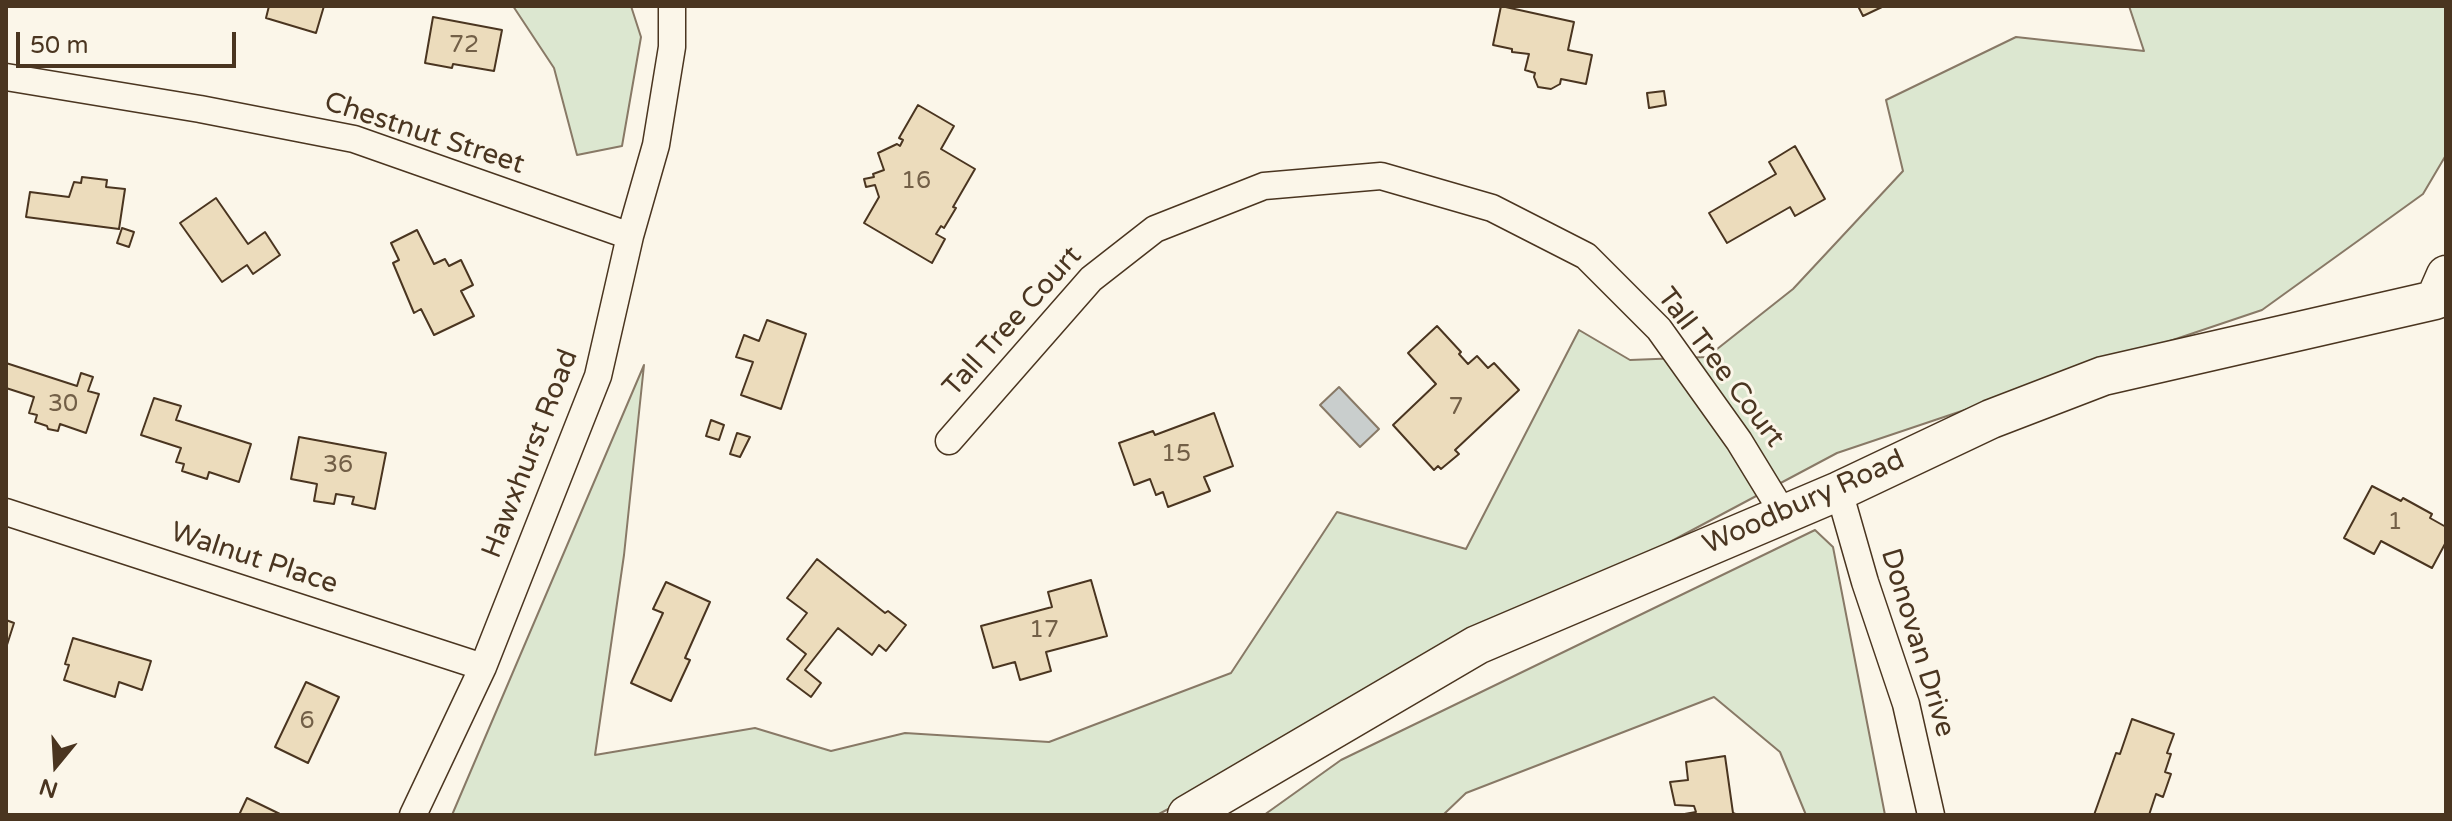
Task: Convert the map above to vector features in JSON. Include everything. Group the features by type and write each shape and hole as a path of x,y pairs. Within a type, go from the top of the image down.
{"main road":[{"name":"Woodbury Road","path":"1187,815 1477,645 1839,491 1991,419 2103,376 2442,292"}],"street":[{"name":"Hawxhurst Road","path":"413,815 483,667 598,376 630,236 656,145 672,47 672,6"},
{"name":"Chestnut Street","path":"6,77 200,109 354,139 630,236"},
{"name":"Tall Tree Court","path":"949,441 1091,279 1155,229 1264,186 1381,176 1492,208 1586,256 1659,329 1739,441 1783,513"},
{"name":"Donovan Drive","path":"1839,491 1865,582 1906,704 1931,815"},
{"name":"Walnut Place","path":"6,512 483,667"}],"green space":[{"path":"513,6 631,6 641,37 622,146 577,155 554,68"},
{"path":"2129,6 2446,6 2446,155 2423,194 2262,310 1837,453 1157,815 452,815 644,365 624,555 595,755 755,728 831,751 905,733 1049,742 1231,673 1337,512 1466,549 1579,330 1630,360 1707,357 1793,289 1903,171 1886,100 2016,37 2144,51"},
{"path":"1815,530 1833,547 1885,815 1806,815 1780,752 1714,697 1466,793 1443,815 1264,815 1341,760"}],"shaded area":[{"path":"1339,387 1379,429 1360,447 1320,405"}],"building":[{"path":"269,6 324,6 316,33 266,18"},
{"path":"1501,6 1574,22 1568,50 1592,55 1586,84 1561,79 1560,84 1551,89 1538,87 1535,73 1525,70 1529,54 1493,45"},
{"path":"1858,6 1884,6 1863,16"},
{"path":"433,17 502,30 494,71 425,63"},
{"path":"1664,91 1666,105 1649,108 1647,93"},
{"path":"918,105 954,126 941,149 975,169 944,228 941,226 936,234 945,239 932,263 864,223 879,197 875,185 866,187 864,179 884,170 878,153 897,144 900,146 903,140 899,138"},
{"path":"1795,146 1825,199 1795,216 1790,207 1727,243 1709,213 1776,174 1769,162"},
{"path":"82,177 107,180 106,187 125,189 119,229 26,217 30,192 69,197 74,182 81,183"},
{"path":"216,198 248,244 265,232 280,255 253,274 247,265 222,282 180,223"},
{"path":"122,228 134,232 129,247 117,243"},
{"path":"417,230 434,264 445,259 449,266 461,260 473,285 461,291 474,316 434,335 421,309 414,313 393,263 399,260 391,243"},
{"path":"767,320 806,334 781,409 741,395 753,362 736,357 744,335 759,341"},
{"path":"1437,326 1468,364 1477,356 1488,368 1494,363 1519,390 1455,450 1459,454 1441,469 1438,466 1434,470 1393,425 1436,384 1408,353"},
{"path":"6,363 77,386 81,373 93,377 88,391 99,394 86,433 60,424 58,431 48,429 35,422 37,415 29,413 34,397 6,388"},
{"path":"154,398 181,406 176,420 251,444 239,482 209,472 207,479 182,471 184,464 176,462 181,448 141,435"},
{"path":"1214,413 1233,466 1204,477 1210,491 1168,507 1163,492 1156,495 1150,479 1134,485 1119,443 1153,431 1155,435"},
{"path":"711,420 724,425 719,440 706,436"},
{"path":"737,433 750,437 740,457 730,454"},
{"path":"299,437 386,453 375,509 352,504 354,497 336,494 334,504 314,501 317,484 291,479"},
{"path":"2372,486 2432,514 2430,518 2446,527 2446,542 2432,568 2381,541 2374,554 2344,538"},
{"path":"817,559 885,613 888,611 906,625 886,651 879,645 872,655 838,628 805,670 821,683 811,697 787,679 806,654 787,639 807,613 787,598"},
{"path":"1091,580 1107,636 1046,652 1051,671 1020,680 1015,662 993,668 981,626 1052,607 1048,592"},
{"path":"666,582 710,602 685,658 690,660 671,701 631,683 663,613 653,609"},
{"path":"6,620 14,623 6,648"},
{"path":"73,638 151,661 142,690 119,682 115,697 64,680"},
{"path":"306,682 339,697 308,763 275,747"},
{"path":"2132,719 2174,734 2167,753 2171,754 2165,772 2171,774 2163,797 2156,794 2149,815 2094,815 2116,753 2120,754"},
{"path":"1725,756 1733,813 1738,815 1679,815 1696,812 1694,806 1675,805 1670,782 1688,780 1686,762"},
{"path":"247,798 282,815 239,815"}]}
